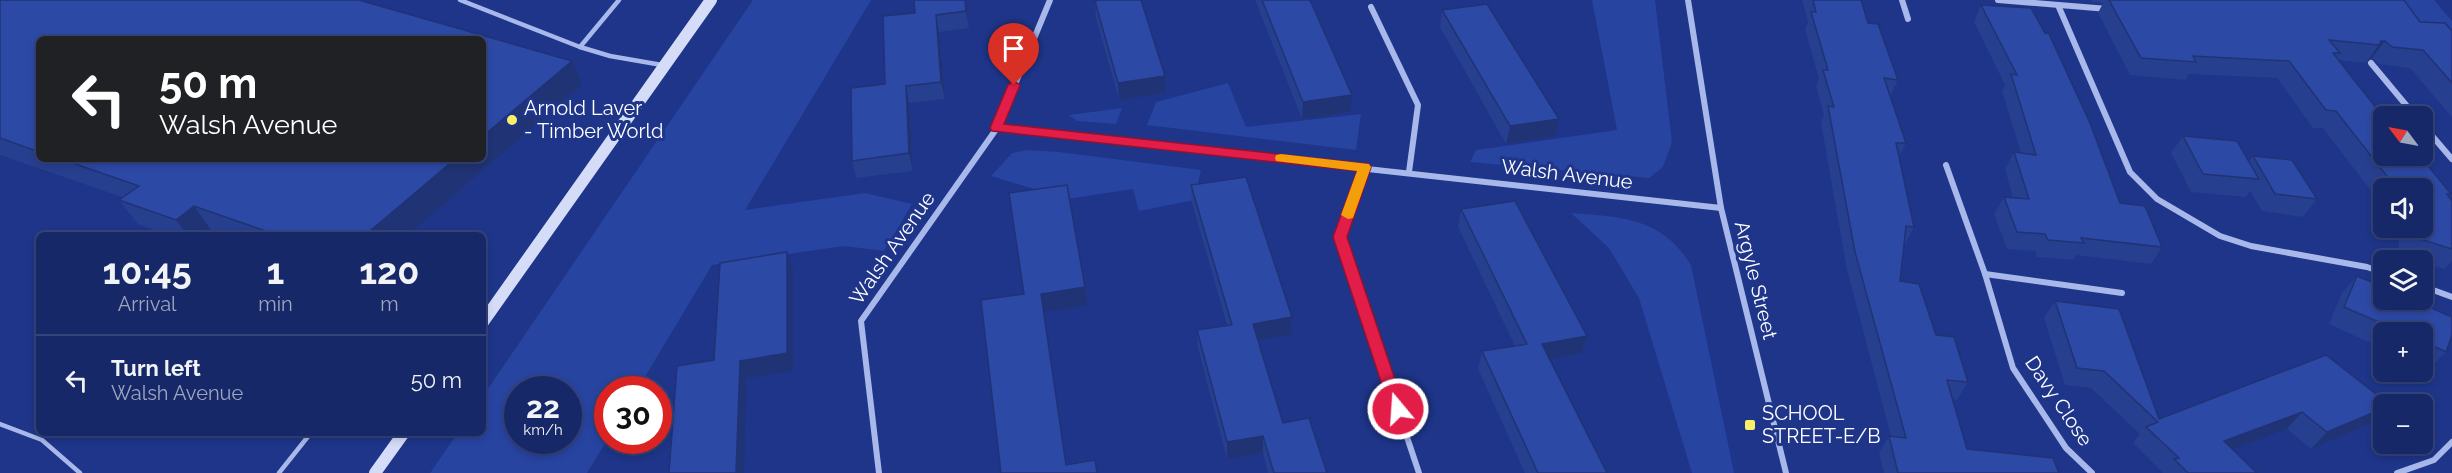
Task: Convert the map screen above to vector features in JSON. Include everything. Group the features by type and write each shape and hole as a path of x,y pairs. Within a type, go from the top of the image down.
{"main road":[{"path":"486,318 711,0"},
{"path":"375,473 402,436"}],"street":[{"name":"Walsh Avenue","path":"879,473 861,321 997,128 1050,0"},
{"name":"Argyle Street","path":"1688,0 1721,208 1786,473"},
{"path":"1902,0 1908,19"},
{"path":"1998,0 2112,10"},
{"path":"2058,5 2130,172 2157,199 2220,236 2241,243 2373,269"},
{"path":"1371,7 1418,105 1409,172"},
{"path":"2371,63 2407,106"},
{"name":"Walsh Avenue","path":"997,128 1721,208"},
{"path":"2433,137 2452,159"},
{"name":"Davy Close","path":"1946,165 1985,274 2013,368 2066,448 2092,473"},
{"path":"1365,167 1340,237 1419,473"},
{"path":"1985,274 2122,293"},
{"path":"2433,290 2452,297"},
{"path":"2397,473 2434,460 2452,442"}],"lane":[{"path":"460,0 580,47 610,56 665,65"},
{"path":"580,47 619,0"},
{"path":"0,424 42,440 80,473"},
{"path":"279,473 308,436"}],"shaded area":[{"path":"753,0 871,0 745,210 865,193 912,204 884,251 844,246 712,265 645,376 594,376 594,454 599,454 587,473 430,473 456,436 486,436 486,392"},
{"path":"1592,0 1655,0 1672,142 1663,167 1649,178 1470,162 1476,150 1617,130"},
{"path":"2400,0 2434,0 2452,21 2452,30 2418,27"},
{"path":"1228,83 1246,127 1361,114 1356,150 1147,125 1156,102"},
{"path":"1122,108 1116,124 1077,121 1069,115"},
{"path":"1027,150 1201,170 1194,200 1139,211 1133,189 1067,199 991,176 1012,153"},
{"path":"1571,213 1639,222 1667,237 1691,265 1734,473 1692,473 1639,298 1609,248"}],"building":[{"path":"0,0 359,0 485,36 36,36 36,151 0,138"},
{"path":"914,0 965,0 966,11 936,15 941,82 906,86 909,153 852,161 851,88 885,84 883,16 915,13"},
{"path":"1141,0 1165,76 1118,83 1095,1"},
{"path":"1262,0 1310,0 1352,95 1303,102"},
{"path":"1813,0 1861,0 1868,23 1878,24 1898,80 1884,78 1906,143 1896,143 1914,227 1906,226 1900,281 1919,284 1936,335 1954,337 1968,382 1947,380 1967,449 2053,458 2059,473 1898,473 1889,436 1906,438 1855,252 1828,106 1834,107 1823,70 1828,70 1811,12 1816,12"},
{"path":"2109,0 2404,0 2420,22 2445,23 2452,31 2452,83 2423,50 2392,47 2385,41 2381,41 2379,45 2329,40 2340,53 2333,53 2375,106 2373,158 2336,111 2326,110 2289,61 2193,56 2196,62 2141,58"},
{"path":"1487,4 1559,119 1510,126 1442,10"},
{"path":"1981,5 2031,8 2045,33 2049,34 2090,123 2120,203 2145,206 2162,247 2081,238 2084,243 2048,240 2045,234 2017,232 2004,197 2029,199 2014,152 2036,155 2011,74 2017,75"},
{"path":"486,36 572,61 486,133"},
{"path":"2183,136 2237,141 2259,179 2203,174"},
{"path":"2253,156 2292,160 2317,199 2275,194"},
{"path":"70,162 451,162 369,232 269,232 194,206 176,220 119,200 139,186"},
{"path":"2379,166 2428,166 2451,194 2447,194 2452,201 2452,249 2417,238 2433,238 2433,178 2388,178"},
{"path":"1246,177 1292,317 1253,324 1283,423 1309,418 1327,473 1274,473 1263,436 1227,442 1197,330 1232,325 1191,185"},
{"path":"1067,185 1085,287 1041,294 1066,465 1095,460 1097,473 1001,473 981,300 1024,294 1009,193"},
{"path":"1515,201 1587,336 1542,344 1607,473 1538,473 1482,351 1527,344 1461,209"},
{"path":"787,252 787,353 740,361 736,473 669,473 677,366 714,360 720,263"},
{"path":"2357,276 2373,283 2373,310 2433,309 2452,317 2452,335 2446,352 2433,346 2433,322 2379,322 2344,307"},
{"path":"2055,301 2119,309 2159,419 2326,355 2376,394 2373,394 2373,413 2327,432 2302,412 2224,441 2257,473 2188,473 2174,459 2179,458 2146,427 2158,422 2104,371 2077,368"}],"slow traffic":[{"path":"1281,158 1365,167 1348,215"}],"place":[{"name":"Arnold Laver - Timber World","path":"512,120"},
{"name":"SCHOOL STREET-E/B","path":"1750,425"}],"route":[{"path":"1014,85 997,128 1365,167 1340,237 1398,409"}]}
